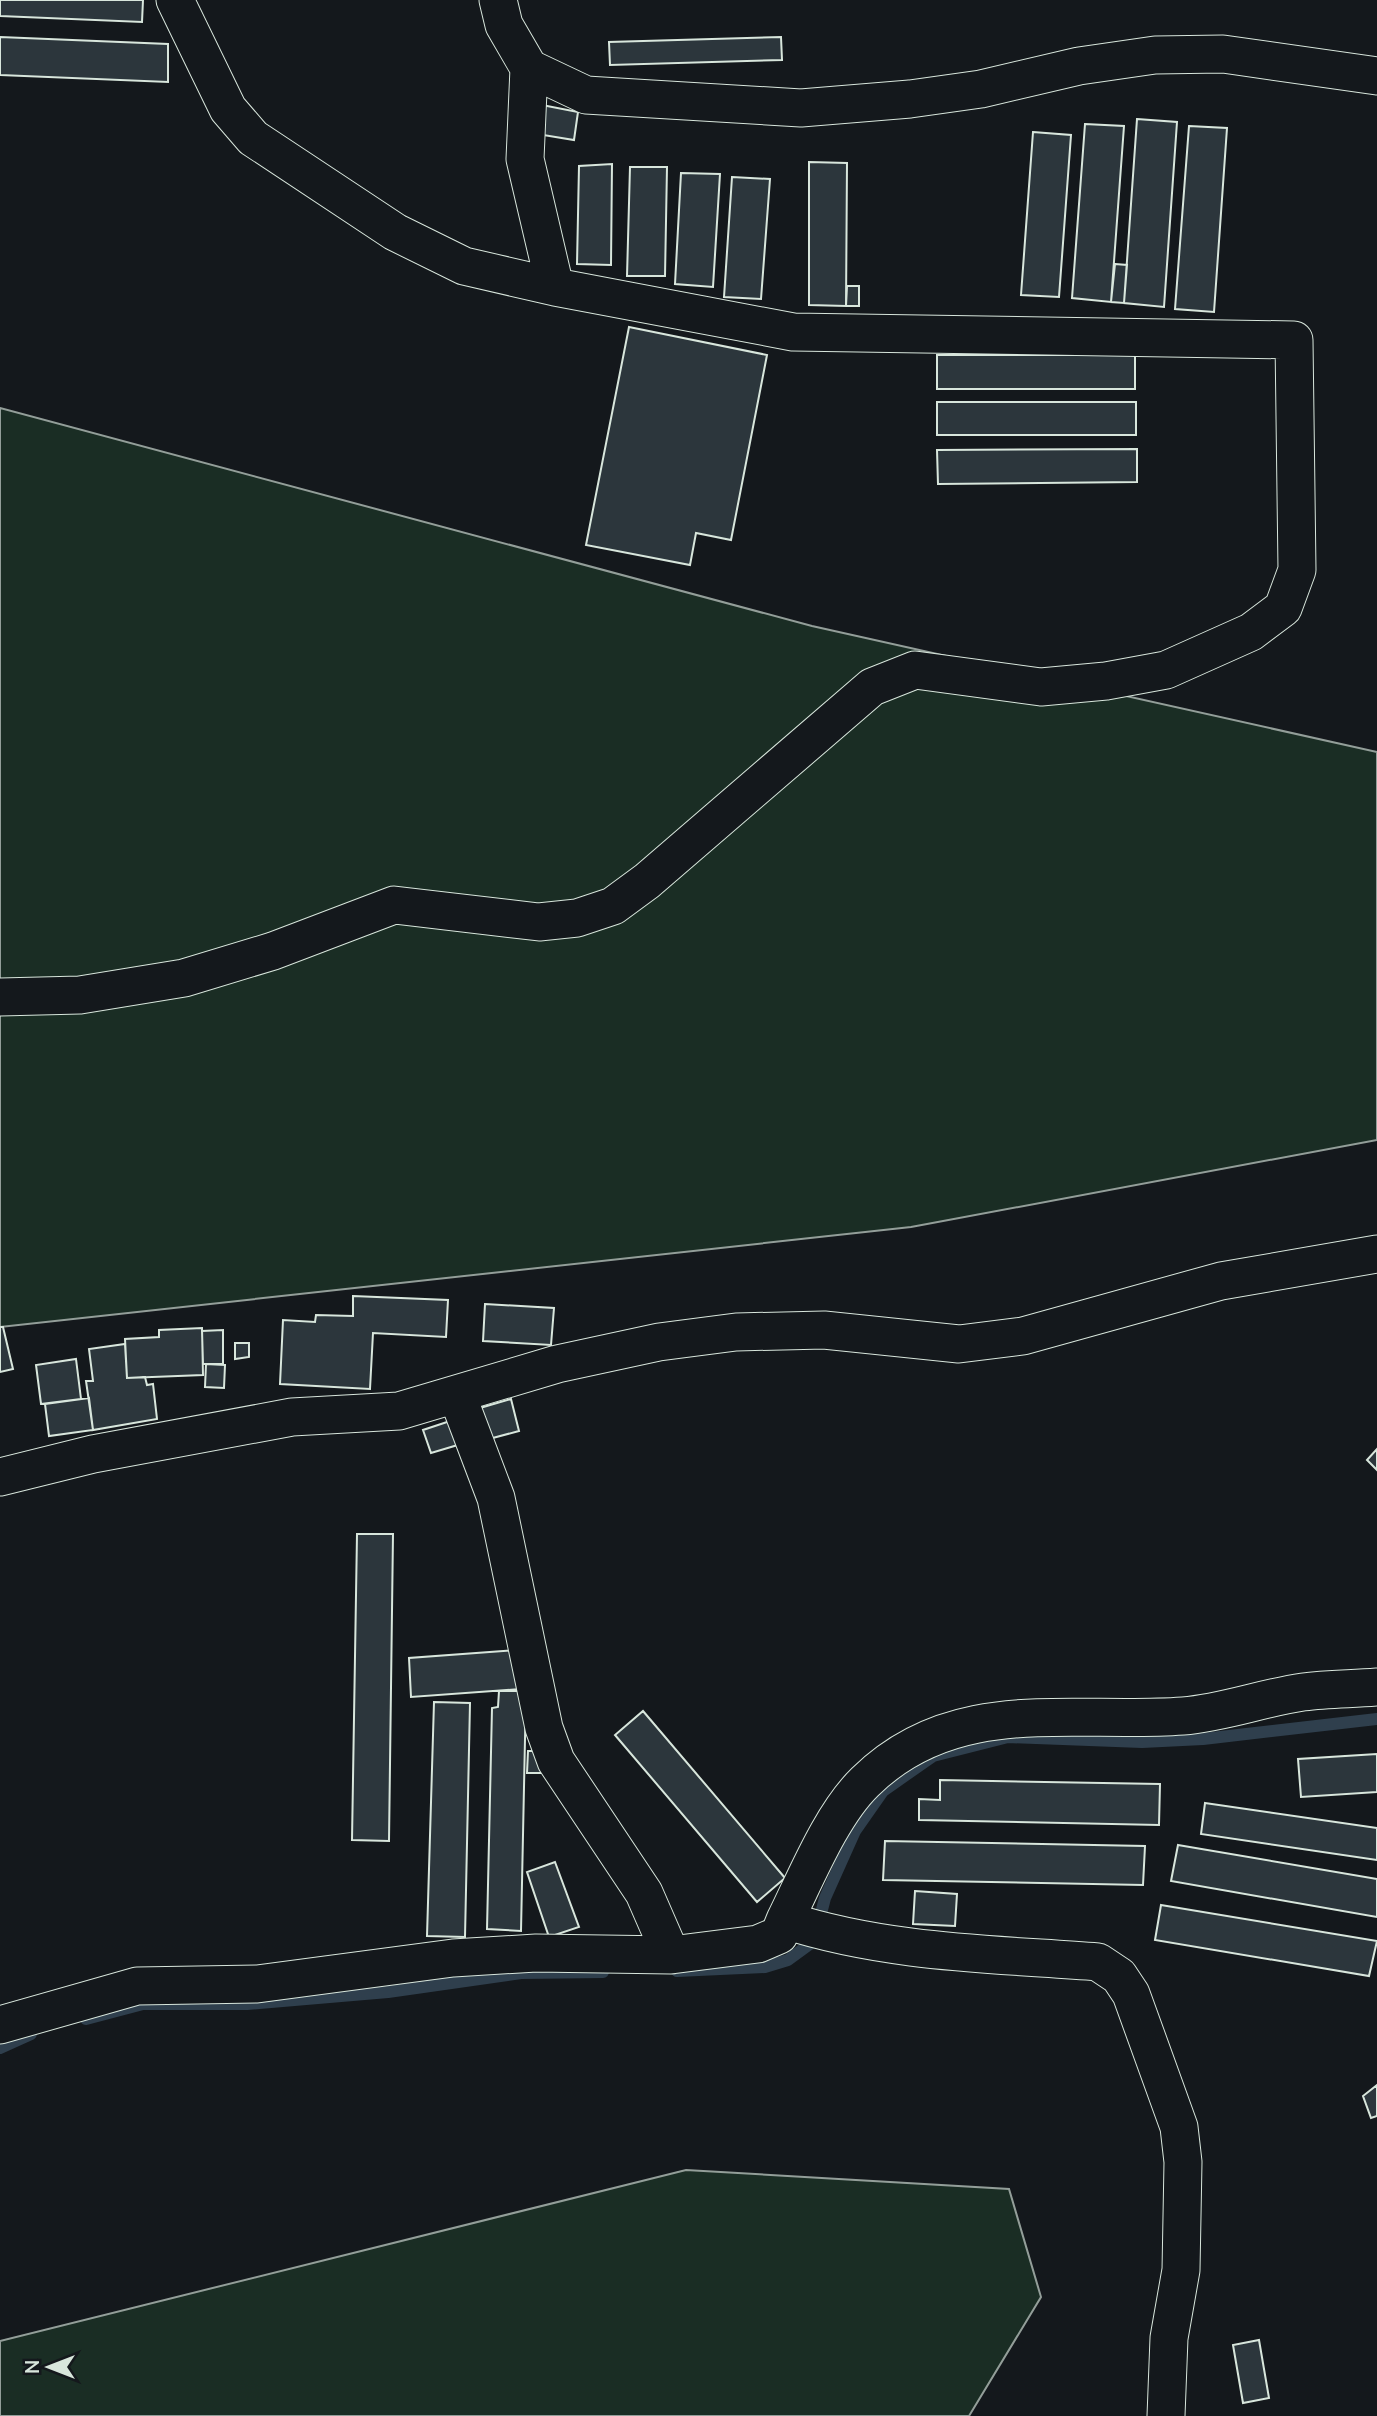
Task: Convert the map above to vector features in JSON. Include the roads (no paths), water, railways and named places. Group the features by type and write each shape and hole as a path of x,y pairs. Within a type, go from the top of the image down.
{"street":[{"path":"0,997 80,995 184,978 273,951 394,905 539,922 577,918 613,906 647,881 872,687 915,670 1041,687 1106,681 1166,670 1251,632 1283,608 1297,570 1294,340 793,332 555,287 464,266 395,232 253,138 228,109 175,0"},
{"path":"498,0 504,25 529,68 525,159 555,287"},
{"path":"529,68 586,94 801,108 910,100 981,89 1079,66 1155,55 1223,54 1377,76"},
{"path":"0,1477 93,1454 265,1422 399,1411 557,1363 659,1342 736,1332 824,1330 959,1344 1023,1336 1221,1281 1377,1254"},
{"path":"457,1395 496,1498 544,1728 556,1761 644,1893 671,1955"},
{"path":"808,1927 824,1840 863,1783 906,1749 953,1727 1001,1718 1184,1716 1303,1692 1377,1687"},
{"path":"0,2025 137,1986 257,1984 453,1958 522,1953 671,1955 758,1944 808,1927 917,1948 1098,1962 1119,1976 1131,1994 1180,2127 1184,2162 1181,2270 1169,2339 1166,2416"}],"waterway":[{"path":"677,1971 765,1967 788,1960 814,1941 825,1898 855,1831 883,1791 933,1756 1008,1737 1142,1742 1203,1739 1377,1719"},
{"path":"86,2019 143,2004 247,2004 388,1992 521,1973 603,1972"},
{"path":"0,2048 31,2034"}]}
